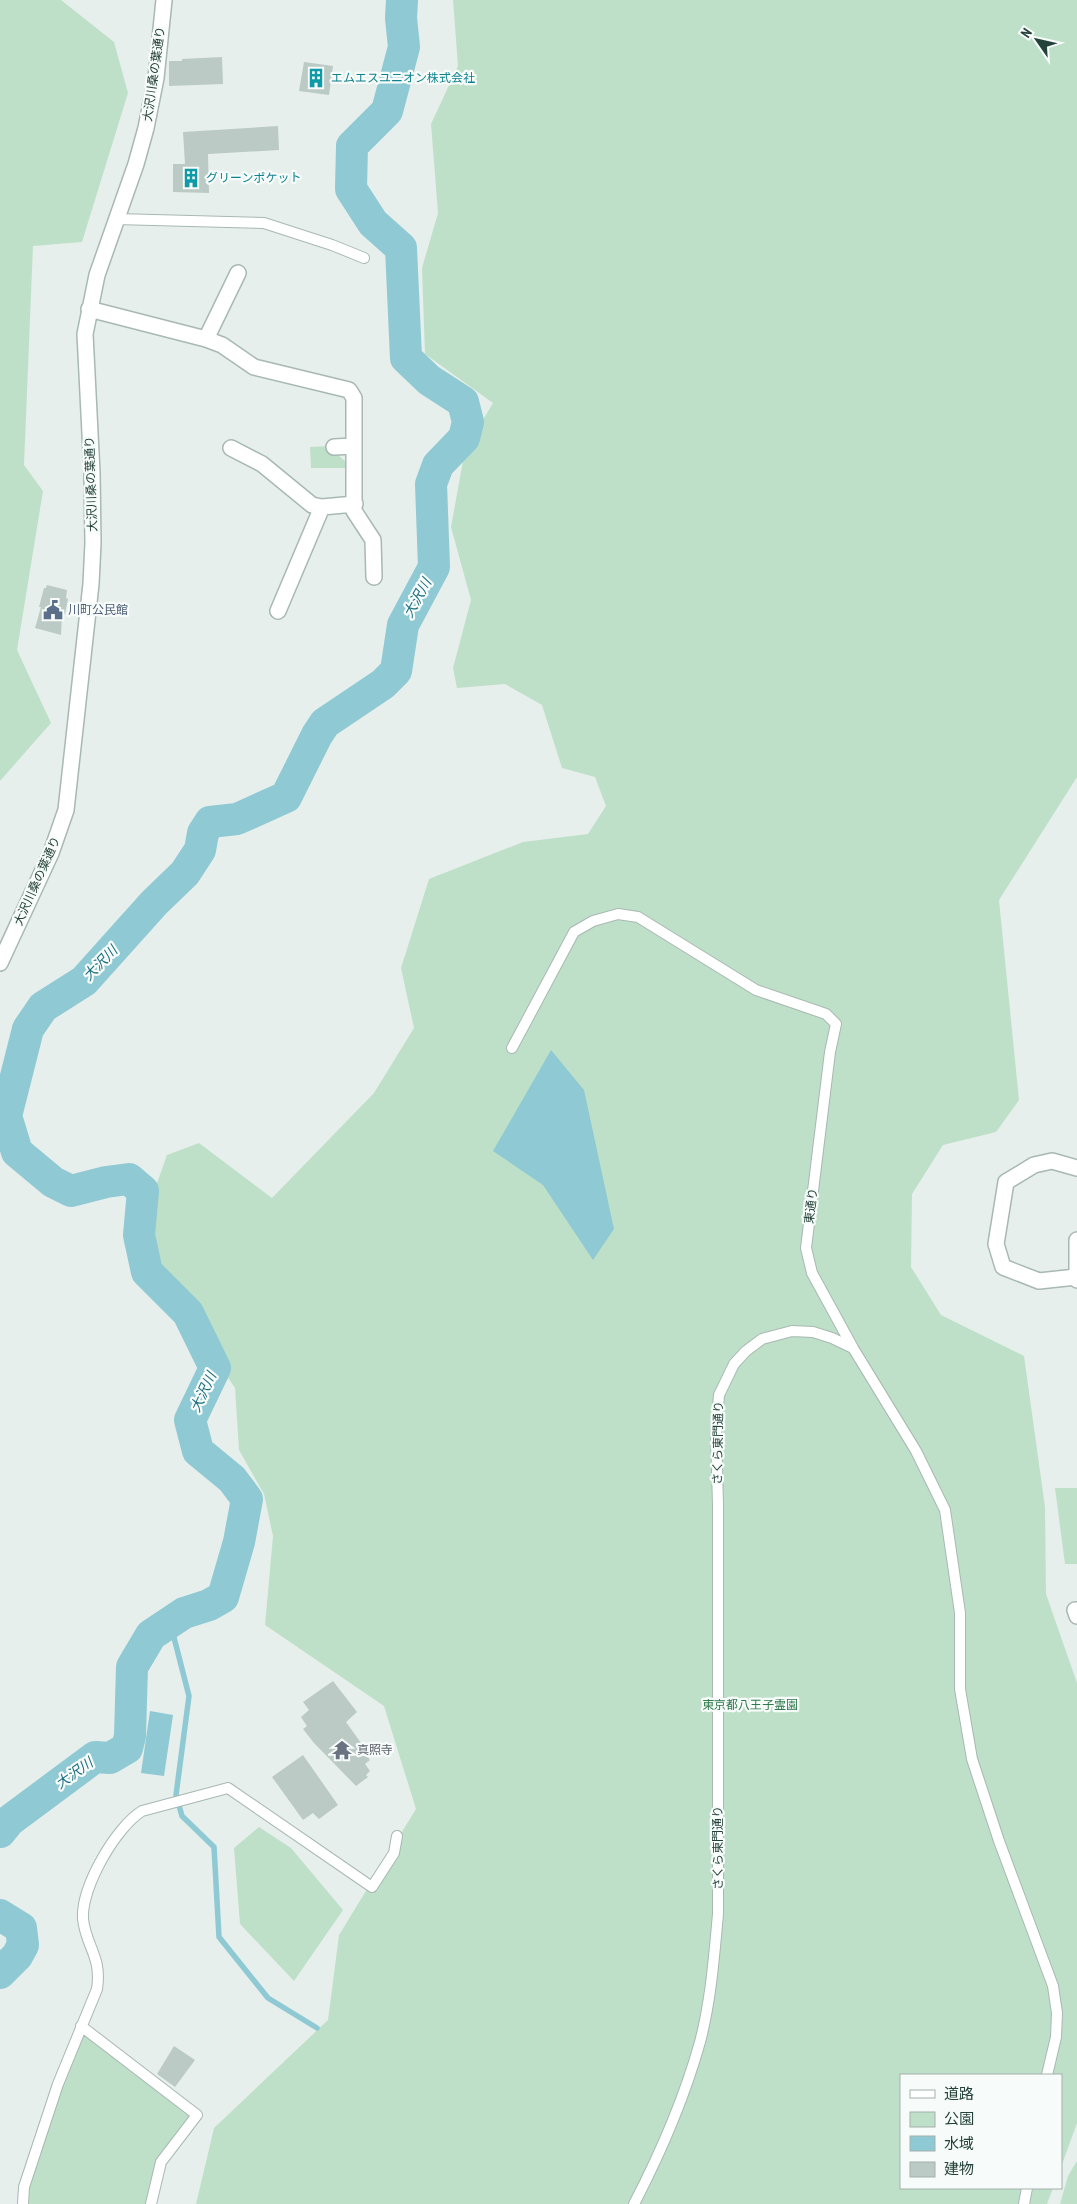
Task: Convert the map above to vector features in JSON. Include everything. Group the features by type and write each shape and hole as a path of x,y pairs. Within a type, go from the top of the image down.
{"street":[{"name":"大沢川桑の葉通り","path":"0,963 51,853 66,810 91,584 93,550 86,334 89,309 97,275 136,164 146,128 156,78 164,0"},
{"path":"206,339 238,273"},
{"path":"89,309 206,339 222,345 254,366 349,390 354,398 354,511 373,540 374,577"},
{"path":"334,447 354,446"},
{"path":"231,448 262,464 312,506 355,504"},
{"path":"278,611 322,507"},
{"path":"1077,1168 1052,1161 1034,1165 1006,1182 996,1244 1003,1267 1039,1281 1077,1278 1077,1240"},
{"path":"1077,1610 1077,1616"}],"lane":[{"path":"116,219 264,223 332,245 364,258"},
{"name":"東通り","path":"512,1048 574,932 593,921 618,914 638,917 756,990 826,1014 836,1024 830,1052 806,1248 812,1273 853,1348"},
{"name":"さくら東門通り","path":"634,2204 654,2166 682,2098 700,2040 713,1972 718,1914 718,1506 716,1433 719,1394 734,1364 746,1350 762,1339 792,1331 813,1332 853,1348"},
{"path":"853,1348 916,1451 945,1510 960,1614 960,1689 972,1759 999,1840 1053,1986 1057,2013 1056,2037 1047,2074"},
{"path":"23,2204 24,2187 58,2084 97,1989 100,1972 84,1919 86,1893 98,1865 133,1816 142,1811 228,1788 372,1887 394,1853 397,1836"},
{"path":"81,2026 197,2114 161,2162 151,2204"},
{"path":"1024,2204 1027,2189"}],"green space":[{"path":"0,0 61,0 114,42 128,93 82,242 33,246 24,465 43,491 17,650 51,723 0,781"},
{"name":"東京都八王子霊園","path":"453,0 1077,0 1077,777 999,900 1019,1100 996,1132 943,1145 912,1194 911,1267 941,1315 1024,1356 1045,1507 1046,1594 1077,1683 1077,2123 1062,2164 1062,2074 900,2074 900,2189 1053,2189 1047,2204 196,2204 214,2128 328,2020 339,1935 416,1809 384,1706 265,1625 273,1536 264,1494 239,1450 235,1388 147,1257 152,1197 167,1155 199,1143 272,1198 374,1093 414,1028 401,968 429,879 523,842 588,834 606,806 595,777 562,768 542,705 505,684 457,688 453,668 471,600 451,527 465,450 493,403 425,354 422,268 438,213 431,124 458,66"},
{"path":"331,446 332,455 338,455 346,462 345,468 311,468 310,447"},
{"path":"1055,1488 1077,1488 1077,1564 1065,1564"},
{"path":"259,1827 291,1848 343,1910 294,1981 240,1924 234,1848"},
{"path":"81,2026 197,2115 161,2162 151,2204 23,2204"},
{"path":"1077,2161 1077,2204 1060,2204 1068,2176"}],"water":[{"path":"551,1050 584,1090 614,1229 593,1260 543,1185 493,1151"},
{"path":"150,1711 173,1715 164,1776 141,1773"}],"building":[{"path":"222,57 223,84 169,86 169,61"},
{"name":"エムエスユニオン株式会社","path":"304,62 333,66 329,95 299,91"},
{"path":"278,126 279,150 208,154 209,193 173,192 173,164 185,164 183,132"},
{"name":"川町公民館","path":"47,585 67,590 66,598 68,599 65,614 62,613 61,635 35,628 44,588"},
{"path":"333,1681 357,1712 346,1722 366,1750 363,1751 370,1760 365,1764 370,1771 366,1775 368,1777 356,1786 303,1729 307,1726 301,1717 309,1710 303,1702"},
{"path":"303,1755 338,1805 319,1819 313,1813 303,1820 272,1777"},
{"path":"174,2046 195,2060 175,2087 157,2074"}],"waterway":[{"name":"大沢川","path":"0,1832 9,1821 95,1757 110,1758 127,1748 130,1736 132,1667 151,1635 184,1613 209,1605 223,1597 239,1542 247,1499 232,1479 198,1451 190,1420 215,1368 188,1313 147,1272 139,1235 143,1191 129,1179 106,1182 71,1191 53,1182 17,1152 6,1116 28,1029 43,1007 84,981 154,903 185,873 200,850 203,833 210,822 237,819 286,797 325,723 383,684 396,671 403,625 434,567 431,484 438,465 464,438 468,422 463,402 429,380 406,358 401,248 373,223 351,189 352,146 387,111 404,47 401,18 402,0"},
{"path":"170,1622 189,1696 176,1795 182,1816 214,1847 219,1937 268,1998 317,2028"},
{"name":"大沢川","path":"0,1915 21,1928 23,1945 17,1956 0,1973"}],"place":[{"name":"エムエスユニオン株式会社","path":"316,78"},
{"name":"グリーンポケット","path":"191,178"},
{"name":"川町公民館","path":"53,610"},
{"name":"真照寺","path":"342,1750"}]}
